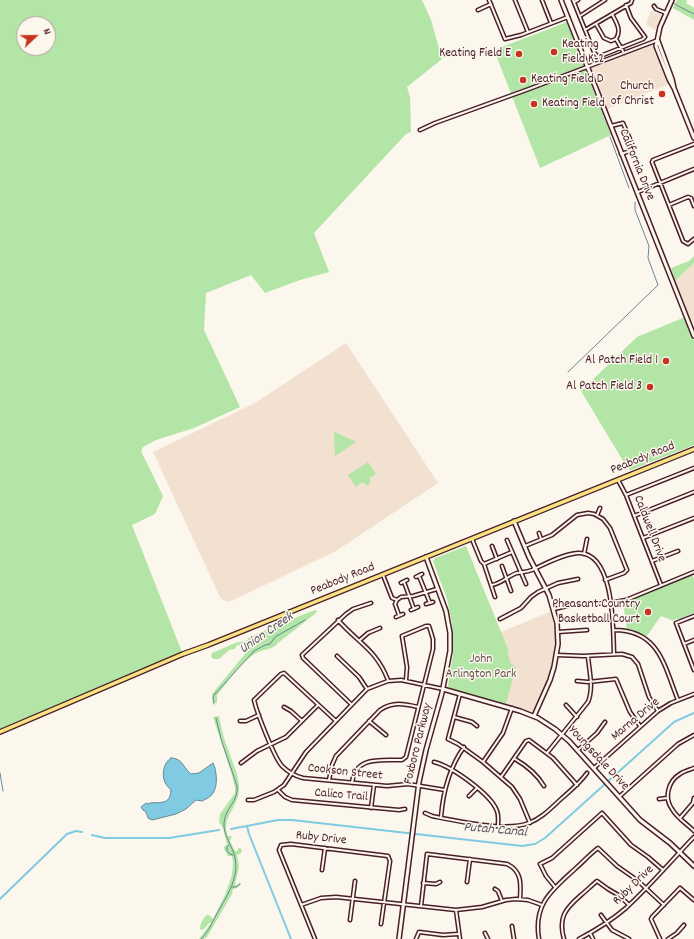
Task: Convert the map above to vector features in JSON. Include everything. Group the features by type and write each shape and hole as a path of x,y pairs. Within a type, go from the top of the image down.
{"main road":[{"name":"Peabody Road","path":"0,732 136,673 694,449"}],"street":[{"path":"489,0 505,39 528,33 568,17"},
{"path":"515,0 528,33"},
{"path":"542,0 551,23"},
{"name":"California Drive","path":"561,0 694,336"},
{"path":"578,0 574,1 596,56 600,56 621,48 645,37 631,18 626,5"},
{"path":"580,16 605,0"},
{"path":"585,30 631,3 632,0"},
{"path":"672,0 659,30 656,46 694,138"},
{"path":"478,10 491,4"},
{"path":"654,6 656,9 666,13"},
{"path":"596,24 604,38 611,41 616,39 619,35 619,30 612,14"},
{"path":"616,39 624,53"},
{"path":"420,130 658,40"},
{"path":"658,40 674,83 674,88"},
{"path":"662,62 674,83"},
{"path":"610,126 623,123 633,146 633,150 621,154"},
{"path":"694,144 652,160 682,239 686,244 694,239"},
{"path":"636,192 694,169"},
{"path":"669,205 688,197 691,198 694,206"},
{"path":"626,495 694,468"},
{"name":"Caldwell Drive","path":"618,480 626,495 661,585"},
{"path":"634,516 694,492"},
{"path":"597,515 600,508"},
{"path":"524,546 556,533 577,515 588,513 597,515 603,519 610,528 627,570 624,573 605,580"},
{"path":"643,538 694,518"},
{"path":"514,522 524,546 546,588 554,609 558,632 557,655 550,680 534,716"},
{"path":"539,533 541,539"},
{"path":"472,539 481,562 484,564 484,568 492,585 495,597"},
{"path":"584,554 587,539"},
{"path":"507,540 526,584"},
{"path":"492,546 497,559"},
{"path":"652,561 678,551"},
{"path":"484,564 512,552"},
{"path":"492,585 521,572 524,573 569,555 584,554 596,561 601,568 605,580 614,630 614,654"},
{"name":"Foxboro Parkway","path":"399,939 418,785 443,689 450,642 446,611 439,588 426,557"},
{"path":"502,566 510,591"},
{"path":"554,609 571,605 626,600 694,572"},
{"path":"383,574 392,598 397,600"},
{"path":"422,574 417,576 431,602 426,604"},
{"path":"500,619 521,608 534,594 558,583 578,579"},
{"path":"400,583 407,580"},
{"path":"404,582 414,609"},
{"path":"399,615 395,604 397,600 402,597 430,592 439,588"},
{"path":"351,704 302,656 338,620 353,609 371,603"},
{"path":"411,610 418,607"},
{"path":"396,617 403,614"},
{"path":"694,616 676,623 694,668"},
{"path":"338,620 360,640 380,662 388,681"},
{"path":"352,783 355,771 362,764 405,759 431,659 433,643 431,630 427,626 402,636 407,667 406,680"},
{"path":"360,640 368,633 380,628"},
{"path":"558,632 587,630"},
{"path":"614,630 627,631 637,634 651,643 662,659 678,700"},
{"path":"684,644 694,640"},
{"path":"557,655 626,655 636,661 649,697 658,711"},
{"path":"337,656 358,677 367,689"},
{"path":"547,752 588,702 591,692 591,682 588,656"},
{"path":"292,774 280,764 259,715 255,699 283,673 286,674 336,721"},
{"path":"577,681 591,682 616,679 630,712 640,726"},
{"name":"Youngsdale Drive","path":"278,790 284,786 302,756 367,689 388,681 406,680 512,708 534,716 549,725 562,734 578,750 643,823 694,866"},
{"path":"460,694 448,739 464,747 501,777 516,792 530,823"},
{"name":"Marna Drive","path":"594,768 658,711 678,700 694,694"},
{"path":"241,763 256,751 286,737 318,704"},
{"path":"329,780 332,765 336,756 380,710 391,705 403,704 418,707"},
{"path":"566,705 577,716"},
{"path":"284,707 292,711 302,721"},
{"path":"483,762 503,734 512,708"},
{"path":"240,721 246,721 259,715"},
{"path":"454,717 472,722 477,726"},
{"path":"369,720 386,735"},
{"path":"578,750 597,733 605,722"},
{"path":"619,797 678,744 694,735"},
{"path":"501,777 527,740 547,752 577,785"},
{"path":"441,818 447,780 464,747"},
{"path":"515,759 537,776 544,786"},
{"path":"434,762 452,768 461,774 490,800 495,806 498,814 498,826"},
{"path":"694,768 675,778 668,789 667,798 672,810 694,831"},
{"path":"425,813 441,818 498,826 517,826 530,823 543,816 577,785 587,773"},
{"name":"Cookson Street","path":"292,774 303,778 387,786 403,784 418,785 445,790"},
{"path":"371,808 374,785"},
{"path":"469,796 477,788"},
{"path":"248,800 254,800 278,790"},
{"name":"Calico Trail","path":"278,790 285,797 292,800 371,808 405,809"},
{"path":"659,799 667,798"},
{"path":"680,818 693,803 694,798"},
{"path":"555,887 543,872 540,864 555,856 602,813 631,845 663,870"},
{"name":"Ruby Drive","path":"580,939 606,923 629,905 694,837"},
{"name":"Ruby Drive","path":"315,939 279,850 280,846 291,844 389,857 390,861 385,902"},
{"path":"322,870 325,848"},
{"path":"539,939 538,923 542,905 549,894 598,848 617,866 637,880 664,905"},
{"path":"421,906 427,854 503,863 514,868 520,879 520,899"},
{"path":"467,882 470,859"},
{"path":"350,920 355,881"},
{"path":"564,939 562,925 566,912 575,900 597,881 620,896 629,905"},
{"path":"423,883 436,884 440,882"},
{"path":"495,888 498,890 502,901"},
{"path":"660,939 651,919 680,888 694,900"},
{"path":"301,905 316,899 328,897 456,910 482,907 502,901 520,899 542,905"},
{"path":"381,924 385,902"},
{"path":"456,910 458,934 460,939"},
{"path":"601,915 606,923 616,933 629,939"},
{"path":"668,939 677,933 684,925"},
{"path":"512,926 514,939"},
{"path":"416,939 419,932 443,935 458,934"},
{"path":"590,933 593,939"},
{"path":"485,934 488,939"}],"shaded area":[{"path":"651,11 662,15 655,30 646,24"},
{"path":"651,45 655,46 670,84 607,109 592,68"},
{"path":"694,263 694,321 691,322 675,281"},
{"path":"346,343 438,483 336,551 229,602 221,599 153,452 255,403"},
{"path":"552,611 556,641 554,659 548,678 534,711 532,712 506,704 516,667 509,661 508,649 501,632"}],"green space":[{"path":"0,0 422,0 431,20 442,59 407,87 410,97 411,132 406,134 314,233 329,272 300,280 265,293 251,275 206,293 204,330 240,407 194,428 156,440 143,447 141,451 163,496 155,514 132,525 182,652 0,730"},
{"path":"677,0 687,0 686,3 694,8 694,20 673,8"},
{"path":"567,22 611,135 540,168 494,50"},
{"path":"694,256 694,263 675,281 671,268 689,261"},
{"path":"685,317 694,341 694,445 631,470 628,469 581,391 637,337"},
{"path":"335,432 356,442 335,456 334,433"},
{"path":"368,462 376,474 370,478 370,484 367,485 362,482 356,487 348,475"},
{"name":"John Arlington Park","path":"466,546 508,649 510,662 516,667 506,704 450,689 448,686 453,655 452,623 447,599 433,561 435,558"},
{"path":"692,575 694,579 694,613 679,619 675,619 674,621 661,616 646,637 627,629 623,602"},
{"path":"315,610 317,611 316,613 276,645 250,657 235,672 217,695 217,703 213,703 212,694 245,654 243,650 244,647 237,645 235,649 229,650 219,659 214,659 211,657 212,653 235,643 248,640 248,638 272,627"},
{"path":"219,716 224,738 236,771 239,785 238,797 228,818 226,829 228,836 232,836 230,841 235,851 238,851 238,848 242,850 241,853 237,855 239,867 235,884 236,886 240,882 241,884 237,888 233,889 232,894 207,937 204,939 199,939 211,923 209,923 203,930 200,929 202,921 207,915 213,919 225,895 232,875 232,856 228,856 224,849 227,844 223,828 219,822 220,814 235,793 235,788 213,717"}],"water":[{"path":"171,758 175,758 180,761 191,774 199,773 213,763 216,778 215,790 208,798 202,801 196,800 186,809 176,814 152,820 148,818 146,812 141,807 146,803 164,802 169,798 171,790 165,783 163,772 167,762"}],"waterway":[{"path":"670,0 694,14"},
{"path":"610,137 629,188"},
{"path":"568,372 658,285 648,258 649,246 635,210 635,202"},
{"name":"Union Creek","path":"214,704 214,695 254,651 270,644 275,637 305,620"},
{"name":"Putah Canal","path":"231,829 278,820 292,820 522,846 535,844 545,838 674,722 694,713"},
{"path":"201,939 209,929 226,898 234,879 236,865 235,858 225,832 224,823 227,813 236,796 237,786 221,739 216,718"},
{"path":"0,773 3,791"},
{"path":"247,826 291,939"},
{"path":"92,835 105,838 169,838 219,830"},
{"path":"0,899 67,834 76,831 82,832"},
{"path":"229,845 227,847 227,851 233,855"},
{"path":"232,887 236,887 240,884"}],"place":[{"name":"Keating Field K-2","path":"554,52"},
{"name":"Keating Field E","path":"519,54"},
{"name":"Keating Field D","path":"523,80"},
{"name":"Church of Christ","path":"662,94"},
{"name":"Keating Field","path":"534,104"},
{"name":"Al Patch Field 1","path":"666,361"},
{"name":"Al Patch Field 3","path":"650,387"},
{"name":"Pheasant Country Basketball Court","path":"648,612"}]}
